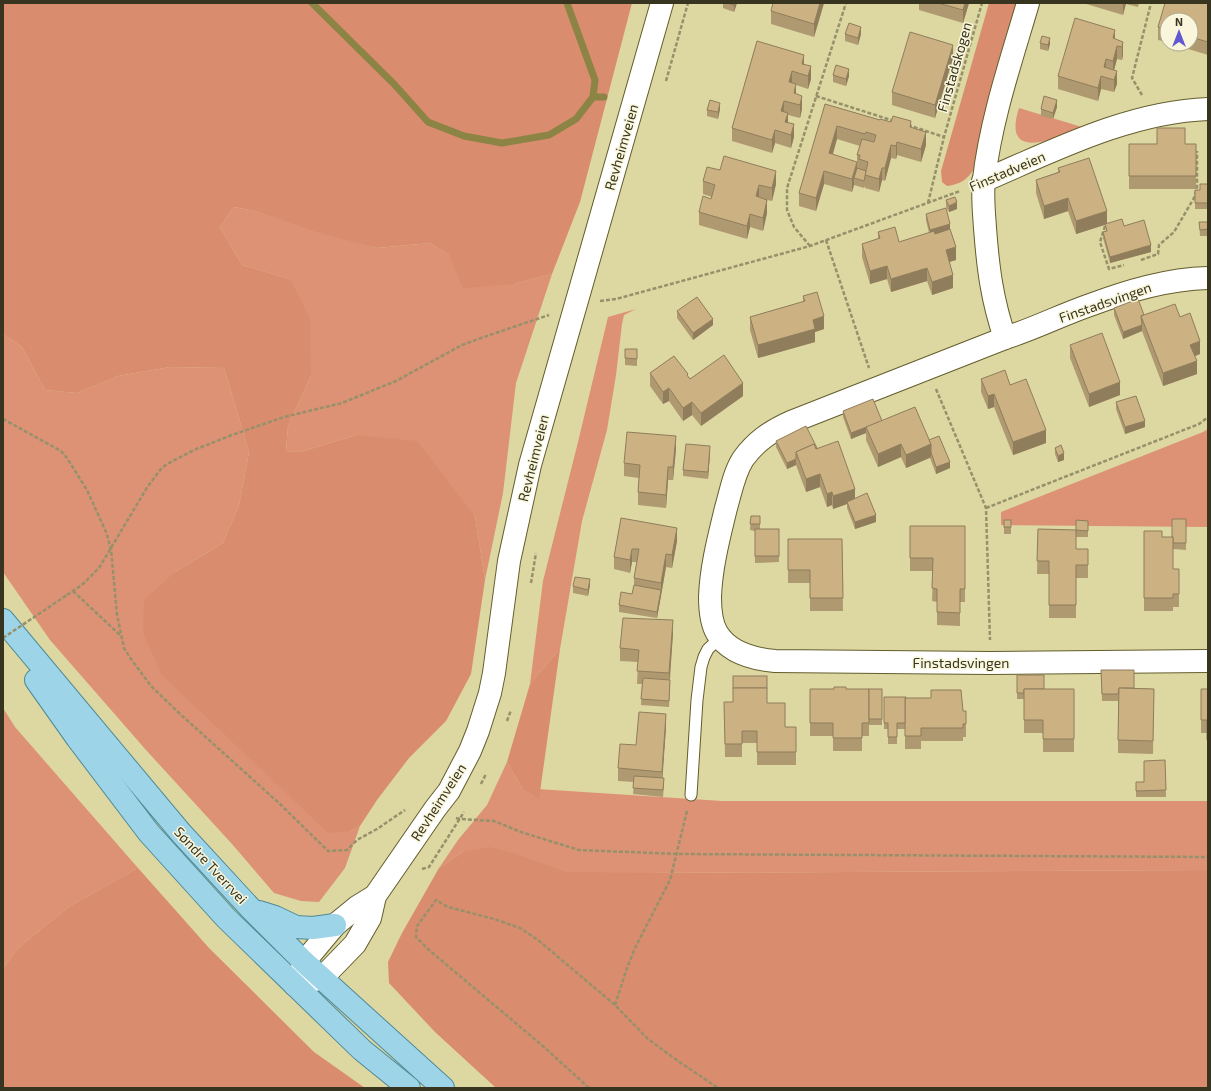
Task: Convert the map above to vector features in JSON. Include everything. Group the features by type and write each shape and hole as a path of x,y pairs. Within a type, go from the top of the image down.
{"main road":[{"name":"Søndre Tverrvei","path":"3,620 181,833 252,910 304,962 443,1088"},
{"name":"Søndre Tverrvei","path":"3,627 23,661 77,738 149,833 226,918 362,1050 409,1088"},
{"path":"252,910 274,917 296,927 313,928 335,925"}],"street":[{"name":"Revheimveien","path":"296,986 322,978 354,944 370,918 375,896 434,809 448,791 470,751 485,711 494,673 509,561 521,502 541,425 662,3"},
{"path":"1005,338 994,304 988,264 983,181 989,143 1028,3"},
{"name":"Finstadveien","path":"983,181 1123,124 1170,113 1208,109"},
{"name":"Finstadsvingen","path":"1208,278 1189,278 1149,285 1090,305 1028,331 1005,338 774,430 758,441 737,470 721,530 711,585 710,599 714,628 720,638 738,652 747,656 775,661 1208,661"},
{"name":"Revheimveien","path":"296,986 304,962 335,925 357,907 375,896"}],"lane":[{"path":"691,795 697,700 701,667 708,649 720,638"}],"path":[{"path":"664,87 688,3"},
{"path":"810,246 794,227 786,210 787,188 846,3"},
{"name":"Finstadskogen","path":"928,203 944,137 982,3"},
{"path":"1144,97 1132,78 1151,3"},
{"path":"816,96 899,122"},
{"path":"906,125 944,137"},
{"path":"1141,260 1158,254 1159,245 1174,232 1185,216 1194,198 1197,187 1197,151"},
{"name":"Finstadveien","path":"602,301 616,299 810,246 928,203 983,181"},
{"path":"1105,226 1100,242 1109,269 1124,265"},
{"path":"826,240 876,389"},
{"path":"600,308 605,293"},
{"path":"3,638 83,584 95,572 111,549 155,477 161,469 178,458 232,435 284,417 342,403 396,381 462,346 481,338 575,307"},
{"path":"927,369 986,508 990,662"},
{"path":"986,508 1199,424 1208,417"},
{"path":"3,419 61,451 87,490 106,532 111,549 117,615 124,648 152,686 179,713 280,804 328,851 347,850 358,840 377,830 411,806"},
{"path":"530,590 537,546"},
{"path":"73,591 122,636"},
{"path":"505,727 511,708"},
{"path":"477,790 487,771"},
{"path":"615,1005 635,948 652,918 670,880 691,795"},
{"path":"389,876 429,867 467,808"},
{"path":"494,820 521,832 579,850 677,854 1208,857"},
{"path":"589,1088 544,1047 429,950 416,937 417,926 436,900 448,906 520,928 538,940 615,1005 648,1040 718,1088"}],"shaded area":[{"path":"3,3 632,3 580,202 552,274 514,284 463,288 449,255 430,243 377,248 320,233 255,211 234,207 220,227 242,265 290,279 310,318 311,376 288,426 286,451 300,452 357,435 417,441 475,516 485,580 471,674 446,721 409,758 377,800 360,826 350,831 328,833 162,675 143,633 144,600 175,572 223,543 239,505 249,452 224,368 170,367 118,376 77,393 45,390 22,347 3,334"},
{"path":"989,3 1017,3 974,169 963,181 947,186 942,182 941,171"},
{"path":"1019,108 1082,127 1046,141 1034,143 1024,142 1018,136 1016,125"},
{"path":"234,207 255,211 377,248 430,243 449,255 514,284 552,274 516,383 503,493 485,580 475,516 357,435 300,452 286,451 288,426 311,376 290,279 242,265 220,227"},
{"path":"636,309 624,315 607,430 582,521 560,649 530,684 543,581 608,317"},
{"path":"3,334 22,347 45,390 77,393 118,376 170,367 224,368 249,452 239,505 223,543 175,572 350,831 360,826 345,868 319,902 301,901 274,893 50,640 3,572"},
{"path":"1208,429 1208,527 1001,525 1001,512"},
{"path":"560,649 539,799 522,788 507,762 530,684"},
{"path":"3,708 15,727 138,868 70,906 18,948 3,968"},
{"path":"507,762 522,788 722,801 1208,801 1208,870 566,873 524,856 463,852 439,868 458,840 487,805"},
{"path":"489,847 524,856 566,872 645,873 1208,870 1208,1088 496,1088 435,1032 389,983 388,962 402,933 439,868 463,852"},
{"path":"138,868 209,948 314,1052 365,1088 3,1088 3,968 18,948 70,906"}],"building":[{"path":"773,3 820,3 814,24 771,11"},
{"path":"938,3 965,3 963,10"},
{"path":"1165,3 1208,3 1208,42 1199,39 1199,12 1162,12"},
{"path":"1075,18 1115,30 1113,38 1123,42 1122,47 1117,46 1113,61 1106,59 1104,67 1117,71 1114,80 1101,76 1098,88 1058,76"},
{"path":"849,23 861,27 858,38 845,34"},
{"path":"910,32 953,45 935,105 892,92"},
{"path":"1042,36 1050,38 1048,45 1040,43"},
{"path":"757,41 804,55 802,64 811,66 808,76 792,71 789,82 796,84 794,93 802,96 800,105 784,101 781,111 788,113 785,122 794,124 791,135 775,130 772,140 732,128"},
{"path":"836,65 849,69 846,79 833,75"},
{"path":"1044,96 1057,100 1053,113 1041,109"},
{"path":"710,100 720,103 718,112 707,110"},
{"path":"825,104 880,120 891,122 893,116 911,121 910,127 926,132 921,149 897,142 896,146 891,145 885,168 882,168 879,179 865,175 868,162 859,159 860,155 857,155 862,139 874,142 876,135 866,132 865,134 837,126 829,153 857,162 852,179 824,171 816,198 799,193"},
{"path":"1157,128 1185,128 1185,144 1196,144 1196,176 1129,176 1129,144 1157,144"},
{"path":"724,156 776,171 772,188 759,185 756,196 767,200 763,218 750,214 747,226 699,212 703,196 711,199 715,185 703,181 707,167 720,170"},
{"path":"1089,158 1107,211 1076,221 1068,198 1044,206 1036,180 1060,172 1058,168"},
{"path":"857,168 866,171 864,181 854,178"},
{"path":"1200,184 1208,184 1208,203 1195,203 1195,190 1200,190"},
{"path":"955,197 957,202 949,206 946,200"},
{"path":"946,208 950,224 930,230 926,214"},
{"path":"1122,219 1124,226 1144,220 1151,245 1110,257 1103,232 1107,231 1105,224"},
{"path":"1199,222 1208,222 1208,229 1200,230"},
{"path":"895,227 899,242 934,231 935,234 950,229 956,247 946,250 953,275 932,282 927,268 891,279 887,266 870,271 862,244 880,238 878,232"},
{"path":"817,292 824,316 813,320 815,329 758,345 750,317 805,301 803,296"},
{"path":"697,297 713,319 693,333 677,311"},
{"path":"1138,299 1144,315 1141,316 1142,325 1123,332 1114,308"},
{"path":"1175,304 1180,317 1190,313 1200,341 1190,345 1197,361 1163,373 1141,316"},
{"path":"1102,333 1120,382 1089,394 1070,345"},
{"path":"625,349 637,349 637,359 625,358"},
{"path":"724,355 743,383 701,413 692,402 683,408 669,388 663,392 650,373 674,356 688,374 687,375 690,379"},
{"path":"1005,370 1010,385 1026,379 1046,430 1013,442 994,394 988,396 981,379"},
{"path":"1136,396 1145,421 1125,427 1116,402"},
{"path":"873,399 882,421 851,433 843,411"},
{"path":"915,407 931,444 906,455 901,444 878,454 866,427"},
{"path":"806,426 817,448 816,449 814,444 796,452 796,459 787,463 776,441"},
{"path":"627,432 676,436 673,467 668,467 666,495 638,492 640,465 624,463"},
{"path":"939,436 950,462 936,467 929,440"},
{"path":"838,441 855,489 833,496 832,492 827,494 820,474 806,479 796,452 814,444 816,449"},
{"path":"686,444 710,446 708,472 683,470"},
{"path":"1061,445 1064,453 1058,456 1055,448"},
{"path":"867,493 876,515 855,522 847,502"},
{"path":"751,516 760,516 760,524 750,524"},
{"path":"621,518 677,528 672,555 666,554 661,583 634,578 639,549 632,549 630,560 614,557"},
{"path":"1172,519 1186,519 1186,543 1173,543"},
{"path":"1004,520 1011,520 1011,527 1004,527"},
{"path":"1076,520 1088,521 1088,531 1076,530"},
{"path":"910,526 965,526 965,589 960,589 960,613 937,612 937,589 932,588 933,558 910,558"},
{"path":"755,529 779,529 779,556 755,556"},
{"path":"1038,529 1076,530 1076,549 1088,549 1088,565 1076,565 1076,605 1049,605 1049,561 1037,561"},
{"path":"1144,531 1162,531 1162,537 1173,537 1173,569 1179,569 1179,594 1173,594 1173,598 1144,598"},
{"path":"788,539 842,539 843,598 810,598 810,570 788,570"},
{"path":"575,577 590,579 588,590 573,586"},
{"path":"634,585 661,590 657,612 619,605 621,592 632,594"},
{"path":"623,618 673,620 669,673 637,671 639,650 620,648"},
{"path":"1101,670 1134,670 1134,688 1119,688 1118,694 1102,694"},
{"path":"1017,675 1044,675 1044,689 1024,689 1024,693 1017,693"},
{"path":"733,676 767,676 767,688 733,688"},
{"path":"643,678 670,680 669,701 641,699"},
{"path":"834,687 846,687 846,689 869,689 869,723 862,723 862,738 833,738 833,723 810,723 810,689 834,689"},
{"path":"733,688 767,688 767,703 785,703 785,727 796,727 796,752 757,752 757,731 742,731 742,744 725,744 724,702 733,702"},
{"path":"1119,688 1154,689 1153,741 1118,740"},
{"path":"869,689 882,689 882,719 869,719"},
{"path":"1024,689 1074,689 1074,739 1043,739 1043,720 1024,720"},
{"path":"1201,689 1208,689 1208,740 1207,720 1201,720"},
{"path":"931,690 961,690 963,711 966,711 966,724 963,724 963,728 921,728 921,736 905,736 905,698 931,698"},
{"path":"884,697 906,697 905,723 897,723 897,737 888,737 888,723 884,723"},
{"path":"639,712 666,714 662,772 618,768 620,744 636,745"},
{"path":"1165,760 1166,790 1136,791 1136,782 1144,782 1144,761"},
{"path":"634,776 664,778 663,790 633,788"}],"waterway":[{"path":"312,3 394,84 428,122 464,136 502,143 549,135 576,119 593,97 595,80 567,3"},
{"path":"593,97 604,97"}]}
